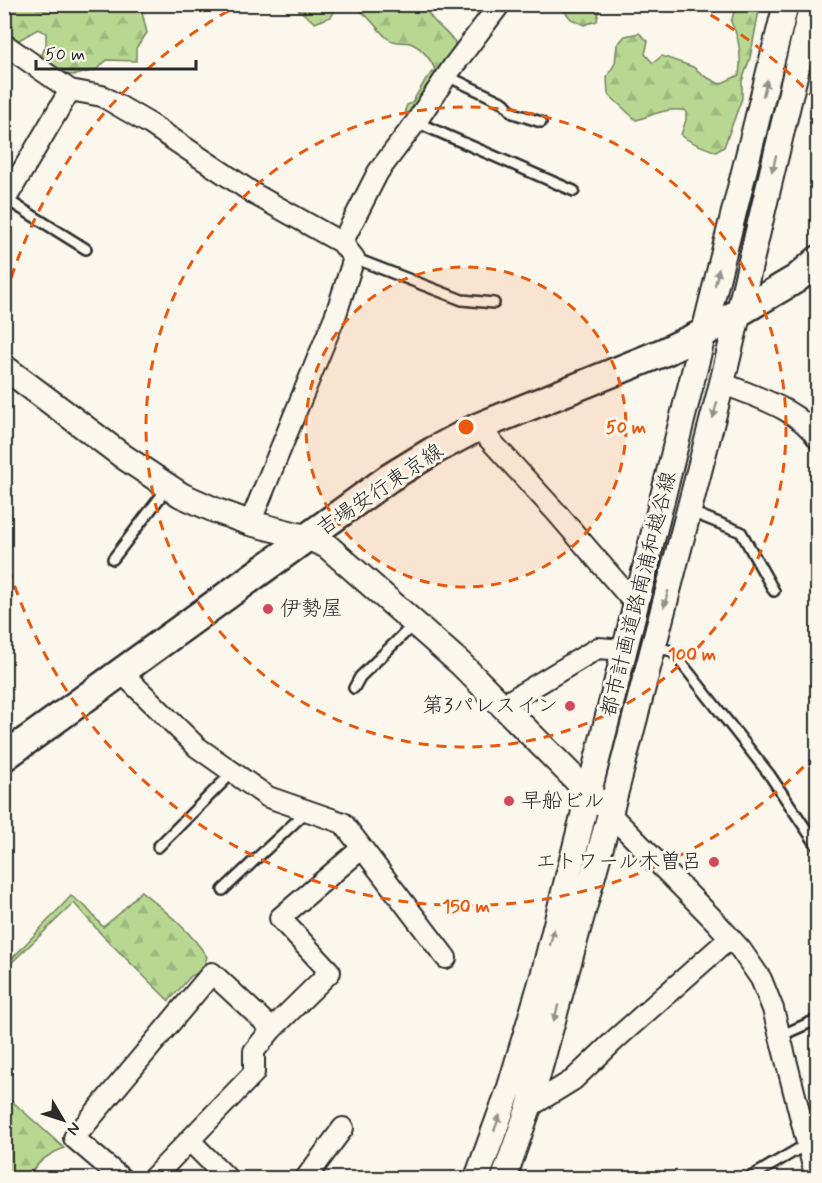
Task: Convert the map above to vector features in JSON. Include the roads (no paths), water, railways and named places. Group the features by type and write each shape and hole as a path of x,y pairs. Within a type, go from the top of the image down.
{"main road":[{"name":"吉場安行東京線","path":"4,758 389,478 433,451 478,427 664,352 704,333 796,279 818,260"}],"street":[{"path":"250,523 336,314 348,250 378,172 500,4"},
{"name":"都市計画道路南浦和越谷線","path":"477,1179 510,1087 543,976 786,4"},
{"name":"都市計画道路南浦和越谷線","path":"504,1179 529,1107 610,814 722,383 812,4"},
{"path":"4,44 70,90 102,96 150,124 256,195 348,250"},
{"path":"5,201 70,90"},
{"path":"4,367 168,487 217,511 250,523 309,538 327,546 415,623 503,705 730,938 761,979 773,1009 816,1179"},
{"path":"722,383 795,416 811,428 818,439"},
{"path":"478,427 637,606"},
{"path":"503,705 598,648 625,650"},
{"path":"122,673 197,747 268,797 343,823 446,958"},
{"path":"153,1179 254,1073 254,1051 272,1029 330,972 280,918 361,849"},
{"path":"529,1107 573,1080 730,938"},
{"path":"121,1179 74,1138 212,973 272,1029"},
{"path":"306,1179 342,1128"},
{"path":"189,1140 227,1179"}],"lane":[{"path":"447,76 504,103 513,113 541,122"},
{"path":"416,122 574,191"},
{"path":"5,201 86,249"},
{"path":"348,250 462,300 494,303"},
{"path":"113,559 168,487"},
{"path":"689,511 741,532 774,591"},
{"path":"354,688 360,677 415,623"},
{"path":"654,646 672,651 769,774 818,847"},
{"path":"158,847 233,772"},
{"path":"224,890 307,810"},
{"path":"780,1036 818,1019"},
{"path":"750,1179 807,1144"}],"place":[{"name":"伊勢屋","path":"268,609"},
{"name":"第3パレスイン","path":"570,706"},
{"name":"早船ビル","path":"509,801"},
{"name":"エトワール木曽呂","path":"714,862"}]}
